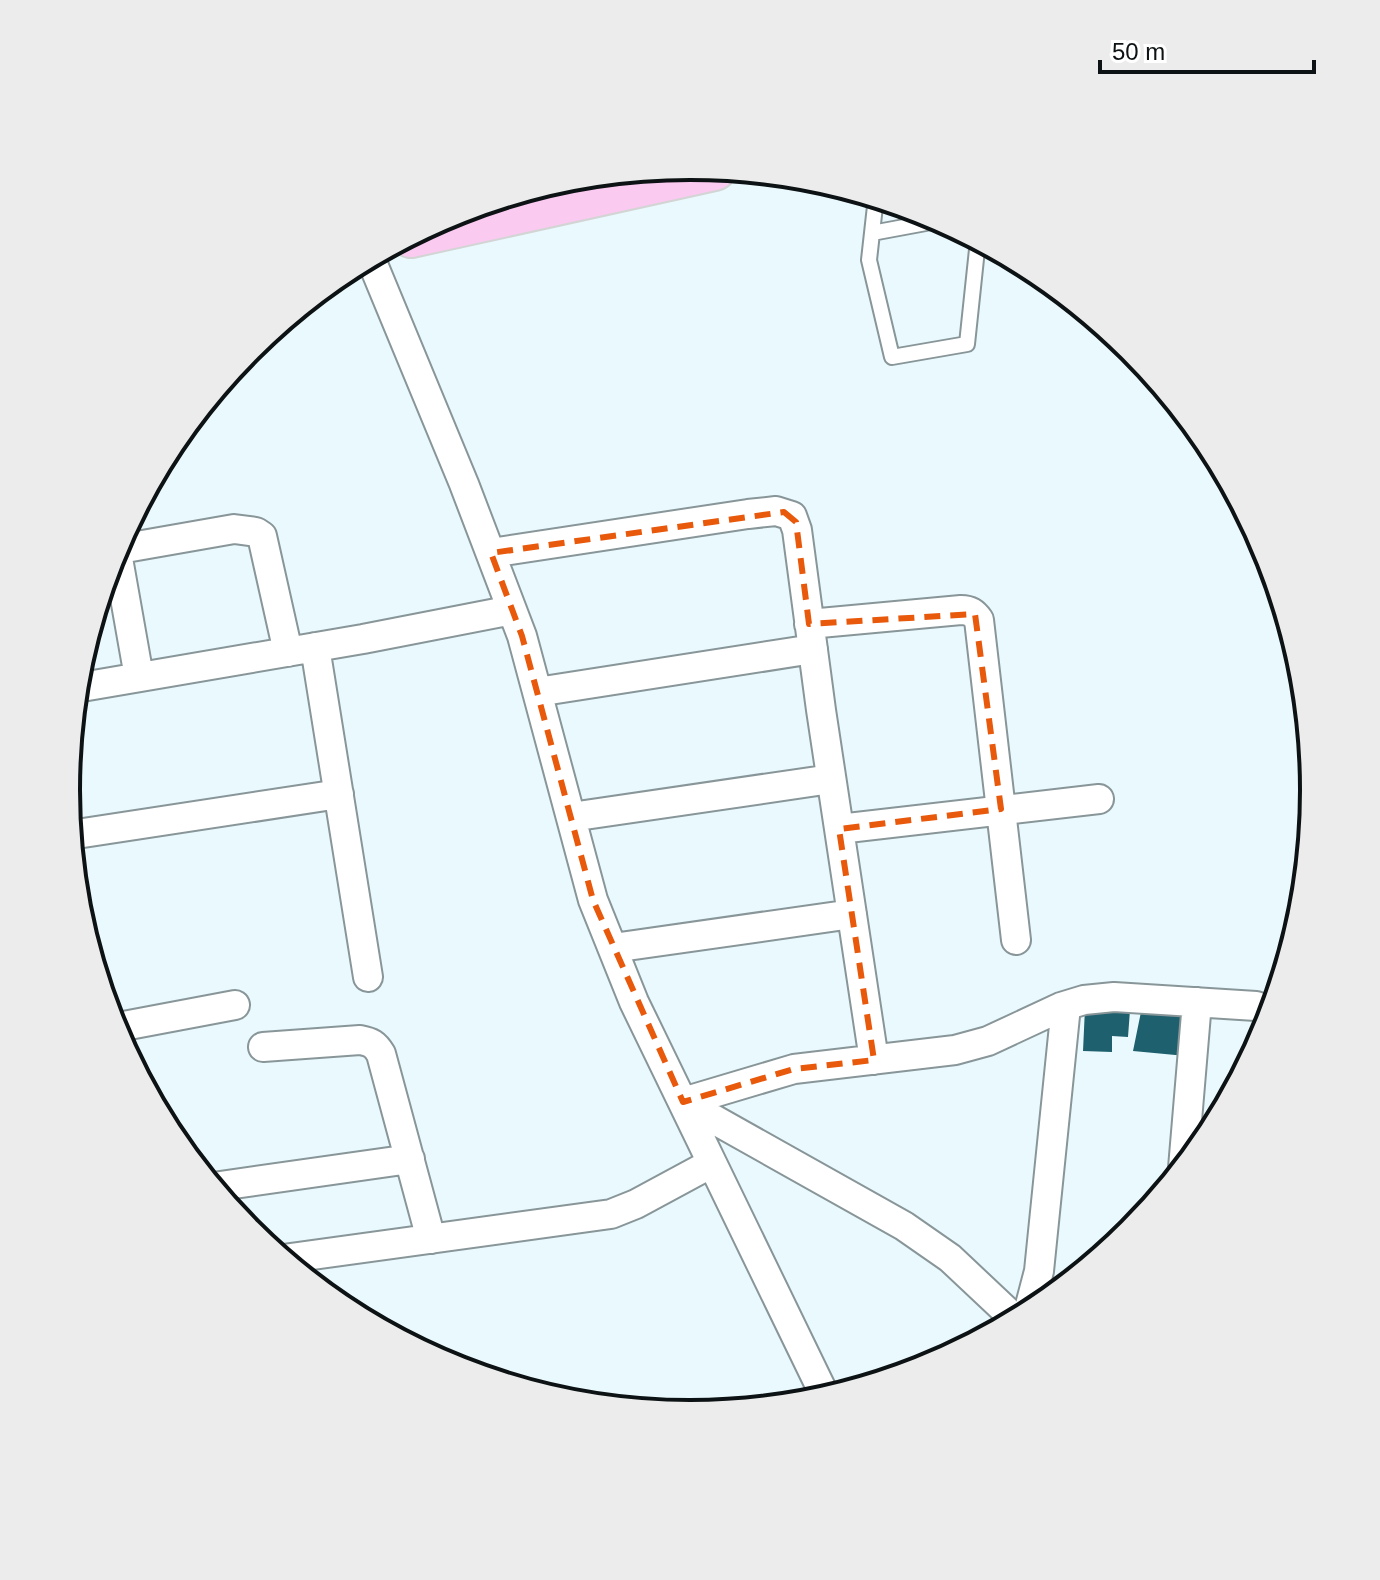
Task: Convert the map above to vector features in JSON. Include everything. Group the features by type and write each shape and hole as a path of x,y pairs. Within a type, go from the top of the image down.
{"main road":[{"path":"505,209 645,182"}],"street":[{"path":"375,268 522,636 593,900 634,1002 820,1385"},
{"path":"491,553 748,514 784,512 796,522 874,1060"},
{"path":"131,546 234,529 256,532 262,536 302,649 339,794 368,977"},
{"path":"120,574 139,677"},
{"path":"89,686 512,610"},
{"path":"537,692 811,636 969,610 979,620 1016,940"},
{"path":"571,817 831,779"},
{"path":"81,833 339,794"},
{"path":"839,829 1099,799"},
{"path":"613,948 852,914"},
{"path":"683,1102 794,1069 955,1050 988,1041 1084,1000 1114,997 1256,1006"},
{"path":"1185,1146 1197,1002"},
{"path":"127,1025 235,1005"},
{"path":"1033,1294 1039,1271 1066,1006"},
{"path":"263,1047 360,1040 376,1046 431,1239"},
{"path":"683,1102 904,1226 950,1258 1006,1311"},
{"path":"226,1185 410,1159"},
{"path":"298,1257 611,1214 712,1163"}],"lane":[{"path":"875,209 869,260 892,357 967,344 977,252"},
{"path":"872,233 919,224"}],"highlighted area":[{"path":"784,512 796,522 809,624 975,614 1001,809 839,829 874,1060 794,1069 683,1102 593,900 522,636 491,553"}],"building":[{"path":"1142,1007 1190,1010 1186,1056 1133,1051"},
{"path":"1085,1008 1130,1010 1128,1037 1112,1036 1112,1052 1083,1051"}]}
